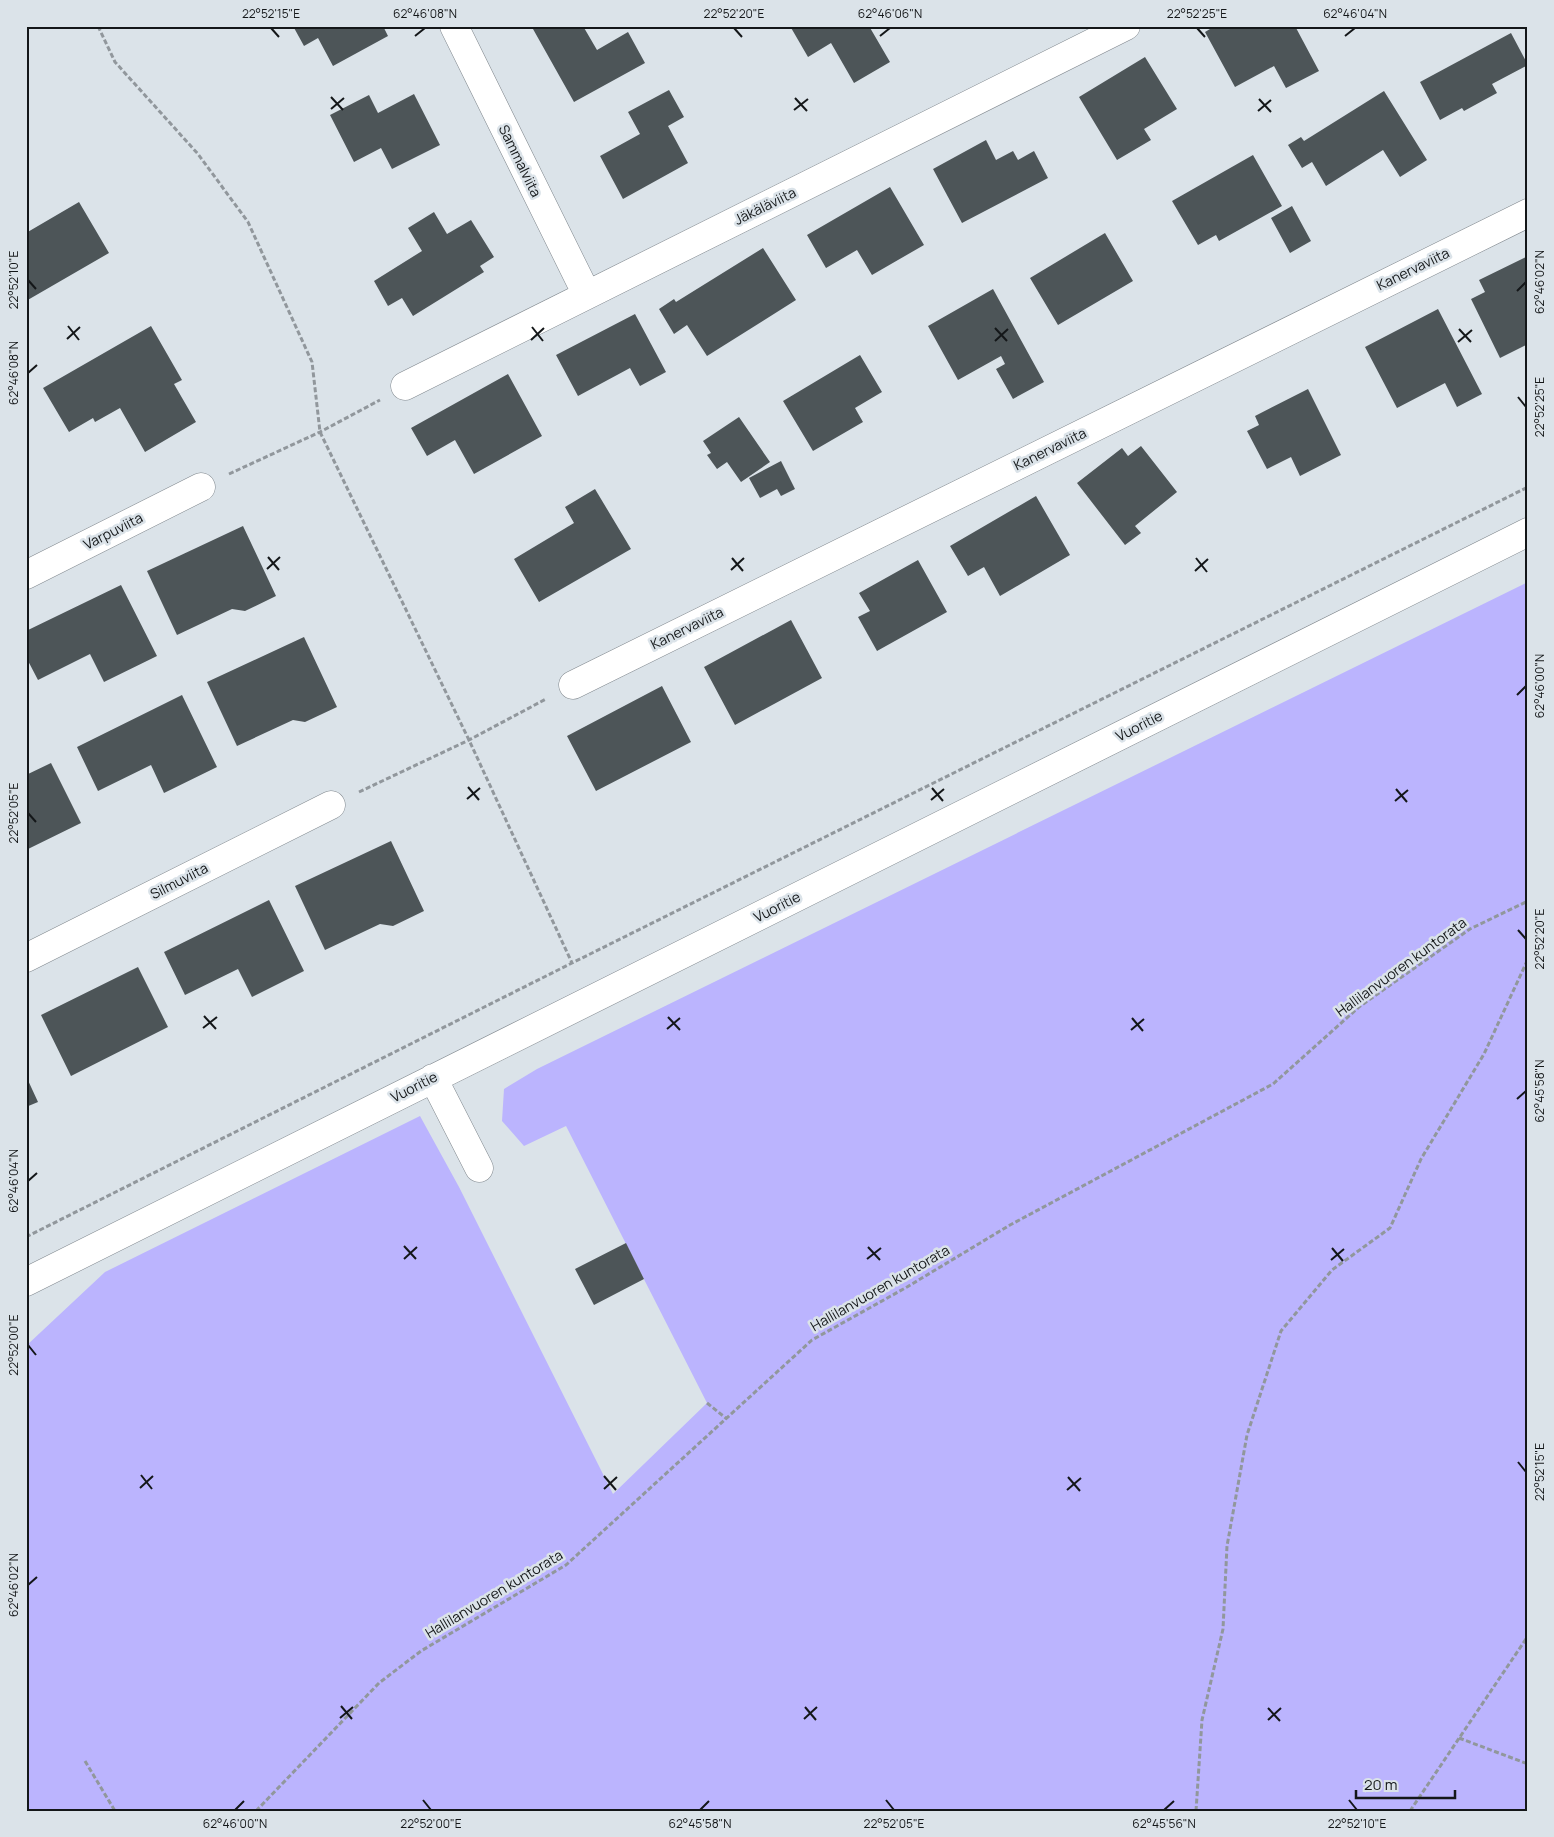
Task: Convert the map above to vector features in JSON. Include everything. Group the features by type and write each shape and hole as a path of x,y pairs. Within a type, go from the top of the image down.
{"street":[{"name":"Sammalviita","path":"454,26 587,295"},
{"name":"Jäkäläviita","path":"405,386 1126,26"},
{"name":"Kanervaviita","path":"573,685 1528,213"},
{"name":"Varpuviita","path":"26,575 201,487"},
{"name":"Vuoritie","path":"26,1282 1528,532"},
{"name":"Silmuviita","path":"26,958 331,804"},
{"path":"433,1078 479,1168"}],"path":[{"path":"98,26 115,62 198,154 248,222 312,362 320,432 469,740 572,963"},
{"path":"201,487 320,432 405,386"},
{"path":"26,1237 1528,487"},
{"path":"331,804 469,740 573,685"},
{"name":"Hallilanvuoren kuntorata","path":"256,1811 378,1683 421,1651 566,1565 812,1340 907,1287 1010,1225 1273,1084 1360,1007 1470,929 1528,901"},
{"path":"1196,1811 1202,1720 1223,1629 1229,1537 1247,1434 1281,1331 1332,1270 1390,1228 1421,1159 1484,1054 1528,959"},
{"path":"707,1403 727,1419"},
{"path":"1410,1811 1528,1636"},
{"path":"1459,1738 1528,1764"},
{"path":"85,1761 115,1811"}],"shaded area":[{"path":"1528,582 1528,1811 26,1811 26,1346 105,1272 420,1116 459,1187 613,1494 707,1403 566,1126 524,1146 502,1121 504,1089 537,1069"}],"building":[{"path":"293,26 383,26 388,36 333,66 318,38 304,46"},
{"path":"539,26 583,26 597,50 628,32 645,63 574,102 533,29"},
{"path":"790,26 869,26 890,62 854,83 831,43 808,57"},
{"path":"1215,26 1295,26 1319,71 1286,88 1274,66 1235,87 1205,32"},
{"path":"1511,33 1528,65 1492,84 1497,93 1464,111 1462,108 1440,120 1420,82"},
{"path":"1145,57 1177,109 1144,129 1151,140 1117,160 1079,97"},
{"path":"669,90 684,117 668,126 688,163 623,199 600,156 640,134 628,112"},
{"path":"1384,91 1427,160 1400,177 1383,150 1326,186 1312,162 1302,168 1288,145 1301,137 1304,141"},
{"path":"414,94 440,145 392,169 381,148 354,162 330,115 369,95 378,113"},
{"path":"986,140 996,160 1013,151 1018,160 1034,151 1048,178 962,223 933,169"},
{"path":"1253,155 1282,206 1219,241 1216,235 1198,245 1172,201"},
{"path":"890,187 924,245 872,275 857,250 826,268 807,235"},
{"path":"79,202 109,253 26,301 26,233"},
{"path":"1292,206 1311,241 1290,253 1271,218"},
{"path":"434,212 447,234 471,220 494,257 480,266 484,272 413,316 402,298 388,306 374,281 422,251 408,228"},
{"path":"1105,233 1133,281 1058,325 1030,278"},
{"path":"763,248 796,300 707,356 687,325 674,334 659,309 674,299 676,302"},
{"path":"1528,256 1528,344 1500,358 1471,299 1485,292 1479,280"},
{"path":"993,289 1044,382 1013,399 996,369 1005,364 1001,356 958,380 928,326"},
{"path":"1438,309 1482,394 1457,407 1445,383 1397,408 1365,347"},
{"path":"635,314 666,372 640,386 630,368 578,396 556,355"},
{"path":"151,326 182,380 174,384 196,422 145,452 120,408 95,422 93,418 69,432 43,388"},
{"path":"860,355 882,392 855,408 863,422 813,451 783,401"},
{"path":"508,374 542,436 474,474 455,440 427,456 411,428"},
{"path":"1308,389 1341,455 1300,476 1291,457 1267,469 1247,431 1259,425 1255,416"},
{"path":"739,417 770,462 741,482 727,462 717,469 707,455 711,453 703,441"},
{"path":"1141,446 1177,492 1135,526 1141,533 1125,545 1077,483 1122,448 1128,456"},
{"path":"781,461 795,489 781,496 777,489 760,498 749,478"},
{"path":"595,489 631,549 539,602 514,559 574,523 565,507"},
{"path":"1036,496 1070,555 1000,596 984,567 968,576 950,546"},
{"path":"243,526 276,596 245,611 232,609 177,635 147,571"},
{"path":"918,560 947,612 877,651 858,617 870,611 859,593"},
{"path":"121,585 157,656 104,682 90,654 38,680 26,657 26,631"},
{"path":"791,620 822,678 735,725 704,667"},
{"path":"304,637 337,707 305,722 293,720 237,746 207,682"},
{"path":"662,686 691,742 596,791 567,736"},
{"path":"182,695 217,767 164,793 151,765 98,791 77,747"},
{"path":"51,763 81,823 26,850 26,775"},
{"path":"391,841 424,911 393,926 380,924 325,950 295,886"},
{"path":"269,900 304,971 252,997 238,969 185,995 164,952"},
{"path":"138,967 168,1027 71,1076 41,1015"},
{"path":"26,1076 38,1102 26,1107"},
{"path":"626,1243 644,1279 594,1305 575,1269"}]}
